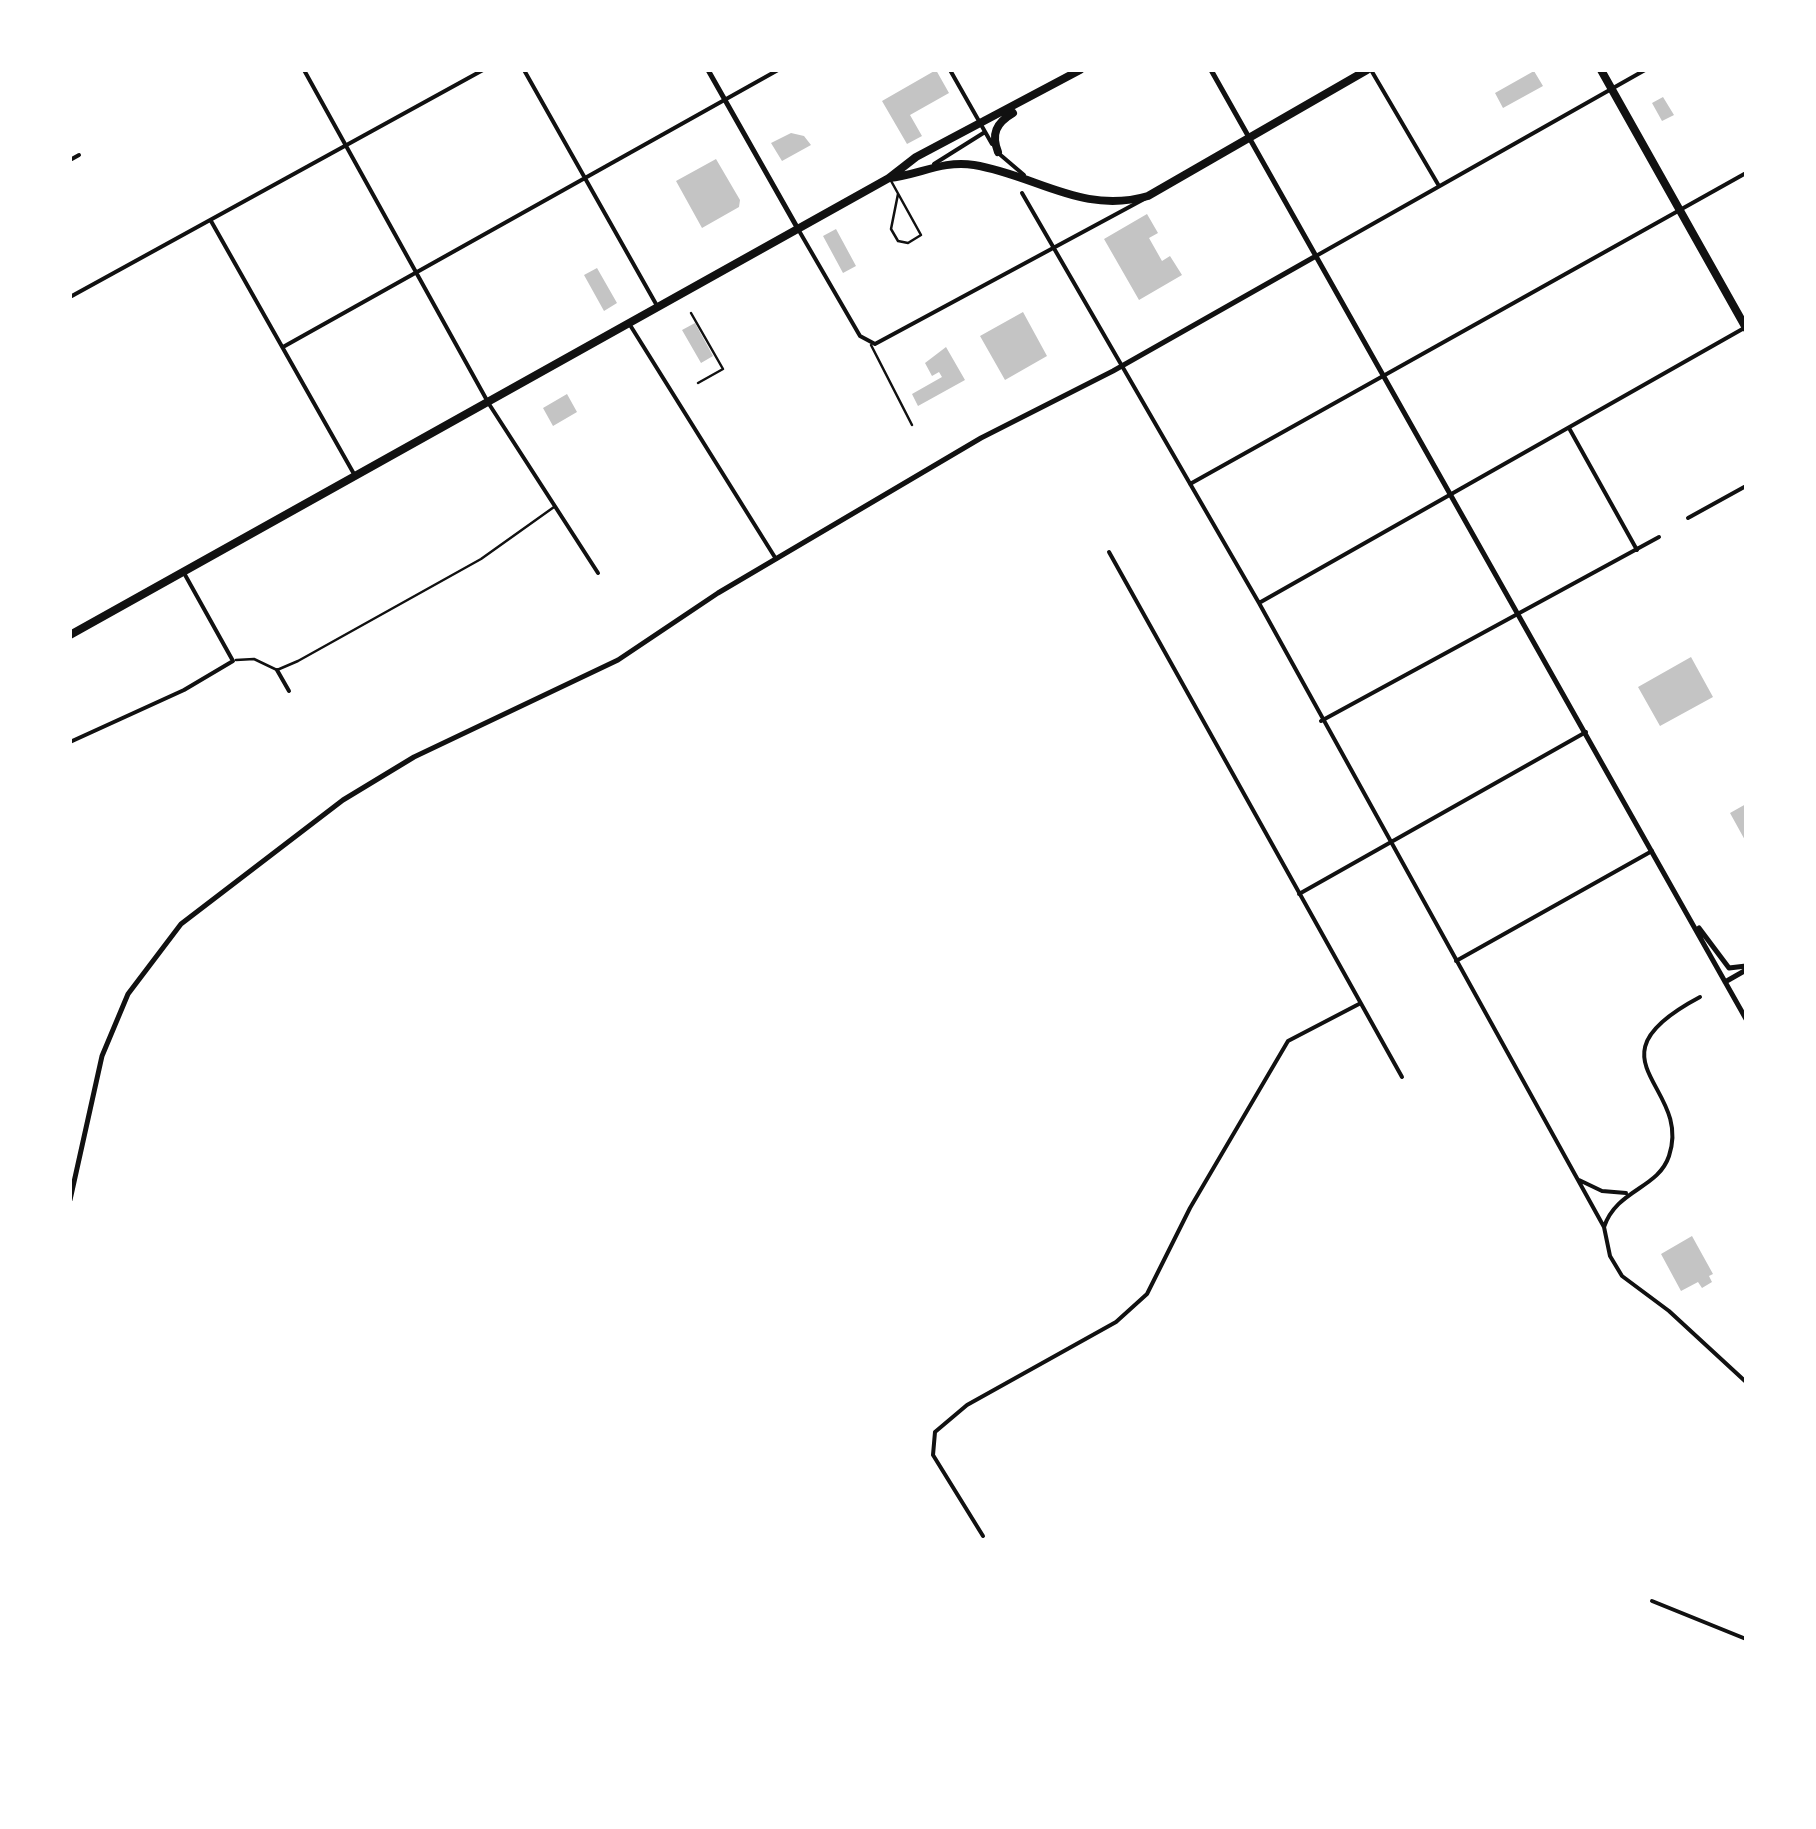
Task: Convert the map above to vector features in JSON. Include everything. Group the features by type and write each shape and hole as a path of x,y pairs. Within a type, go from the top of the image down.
{"main road":[{"path":"70,635 356,479 889,178 916,158 983,128 1080,70"},
{"path":"889,178 931,165 977,166 1045,189 1109,203 1148,196 1369,70"},
{"path":"1601,70 1746,327"},
{"path":"998,152 997,126 1032,98"}],"street":[{"path":"304,70 489,404 598,573"},
{"path":"70,297 483,70"},
{"path":"524,70 658,308"},
{"path":"708,70 860,336 871,344 886,341 1148,196"},
{"path":"283,347 778,70"},
{"path":"950,70 998,152 1045,189"},
{"path":"1212,70 1746,1019"},
{"path":"1369,70 1439,186"},
{"path":"70,1200 102,1056 128,994 181,924 377,778 618,660 776,558 1012,420 1122,366 1646,70"},
{"path":"931,165 983,128"},
{"path":"70,160 79,155"},
{"path":"1190,484 1746,173"},
{"path":"1022,193 1259,603 1604,1227 1610,1256 1622,1276 1669,1311 1746,1382"},
{"path":"210,220 356,479"},
{"path":"630,324 776,558"},
{"path":"1259,603 1746,327"},
{"path":"1569,428 1637,550"},
{"path":"1688,518 1746,486"},
{"path":"1321,721 1659,537"},
{"path":"1109,552 1402,1077"},
{"path":"70,742 184,690 233,661 184,573"},
{"path":"276,670 289,692"},
{"path":"1298,895 1586,732"},
{"path":"1455,962 1652,851"},
{"path":"1682,904 1722,962 1729,968 1746,968"},
{"path":"1725,982 1746,968"},
{"path":"1604,1227 1626,1193 1659,1172 1669,1157 1669,1114 1645,1067 1648,1039 1662,1018 1700,997"},
{"path":"982,1536 934,1455 935,1432 967,1405 1133,1308 1147,1294 1190,1208 1288,1041 1359,1004"},
{"path":"1576,1178 1590,1187 1626,1193"},
{"path":"1652,1602 1746,1639"}],"lane":[{"path":"889,178 898,194 921,235 908,243 898,241 891,228 898,194"},
{"path":"691,313 723,369 698,383"},
{"path":"871,344 912,425"},
{"path":"233,661 246,657 276,670 481,559 555,506"}],"building":[{"path":"936,70 949,93 910,115 922,136 907,144 882,101"},
{"path":"1534,71 1543,86 1503,108 1495,93"},
{"path":"1663,97 1674,115 1662,121 1652,103"},
{"path":"791,133 804,136 811,145 782,161 771,143"},
{"path":"716,159 740,200 739,207 702,228 676,181"},
{"path":"1147,214 1158,233 1149,238 1162,261 1170,256 1182,275 1139,300 1104,239"},
{"path":"836,229 856,266 843,273 823,236"},
{"path":"597,268 617,303 604,311 584,275"},
{"path":"1023,312 1047,356 1005,380 980,336"},
{"path":"695,323 713,356 701,363 682,330"},
{"path":"946,347 965,380 918,406 912,394 942,377 939,372 932,376 925,363"},
{"path":"567,394 577,412 553,426 543,408"},
{"path":"1691,657 1713,697 1660,726 1638,687"},
{"path":"1746,804 1746,842 1730,813"},
{"path":"1692,1236 1713,1274 1709,1276 1712,1282 1702,1288 1698,1282 1681,1291 1661,1254"}]}
